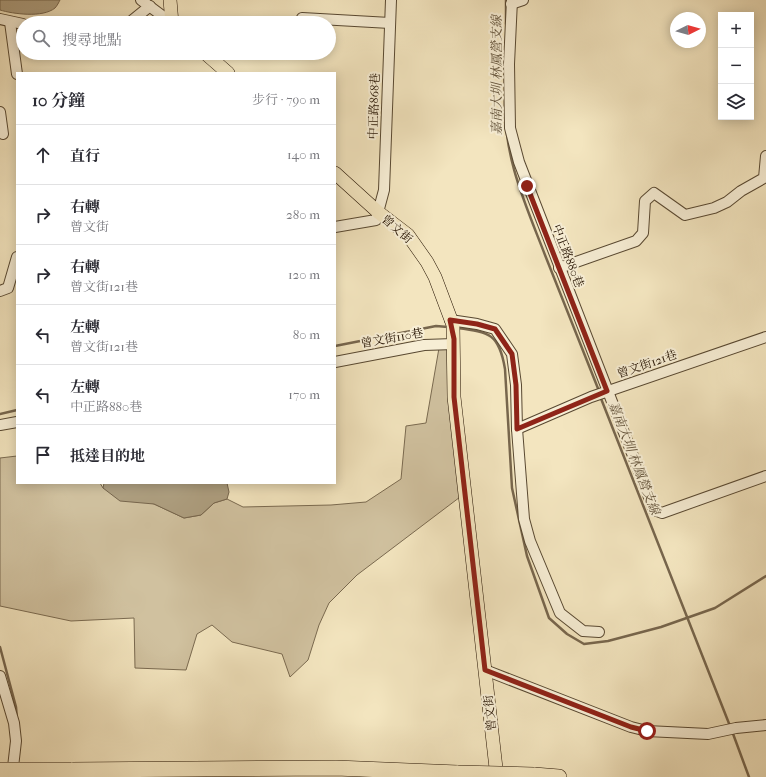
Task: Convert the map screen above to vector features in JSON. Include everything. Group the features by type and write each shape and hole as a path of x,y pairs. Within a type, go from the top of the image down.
{"highway":[{"path":"0,770 336,768 559,777"}],"main road":[{"path":"170,0 171,16"},
{"path":"213,60 226,72"},
{"name":"曾文街","path":"336,174 378,212 408,235 427,262 442,293 450,320 454,341 454,397 497,777"}],"street":[{"path":"141,0 163,16"},
{"name":"中正路868巷","path":"378,212 384,190 391,0"},
{"path":"511,2 524,0"},
{"name":"中正路880巷","path":"511,2 509,64 510,128 527,186 605,392 654,510 662,513 766,476"},
{"path":"138,16 150,6"},
{"path":"16,22 5,20 17,72"},
{"path":"336,20 390,23"},
{"path":"0,112 3,134"},
{"path":"559,268 636,241 643,233 645,201 654,193 685,215 714,208 727,202 741,191 764,178 766,156"},
{"path":"336,227 376,220 378,212"},
{"path":"0,291 8,288 16,260"},
{"path":"450,320 477,324 495,329 512,354 516,385 517,429 524,519 530,541 560,614 583,631 600,632"},
{"name":"曾文街121巷","path":"517,429 591,397 766,337"},
{"name":"曾文街110巷","path":"336,362 424,345 454,341"},
{"path":"0,425 16,422"},
{"path":"485,670 631,727 655,731 708,734 736,728 766,725"},
{"path":"0,676 14,723 16,741 12,777"}],"shaded area":[{"path":"0,0 60,0 55,8 50,11 28,14 12,13 0,10"},
{"path":"456,347 459,398 468,491 357,575 329,603 319,625 308,660 290,677 282,654 232,642 212,625 197,634 186,670 135,668 134,618 71,621 0,606 0,458 16,456 16,484 101,484 103,488 154,504 184,518 201,515 214,503 227,499 243,507 331,505 366,502 401,479 406,426 426,423 439,348"},
{"path":"104,484 227,484 229,492 227,499 214,503 201,515 184,518 154,504 120,501 103,488"}],"waterway":[{"name":"嘉南大圳 林鳳營支線","path":"506,0 506,24"},
{"name":"嘉南大圳 林鳳營支線","path":"505,101 508,142 512,162 523,199 599,391"},
{"path":"336,346 436,326 448,327"},
{"path":"457,328 478,331 485,334 491,337 500,348 505,369 512,488 527,556 549,618 567,634 584,644 608,641 661,627 715,608 766,576"},
{"name":"嘉南大圳 林鳳營支線","path":"600,396 730,726"},
{"path":"0,414 16,410"},
{"path":"0,647 16,707 17,719"},
{"name":"嘉南大圳 林鳳營支線","path":"732,731 749,777"}],"route":[{"path":"527,186 607,391 517,429 516,385 512,354 495,329 477,324 450,320 454,339 454,397 485,670 631,727 647,731"}]}
